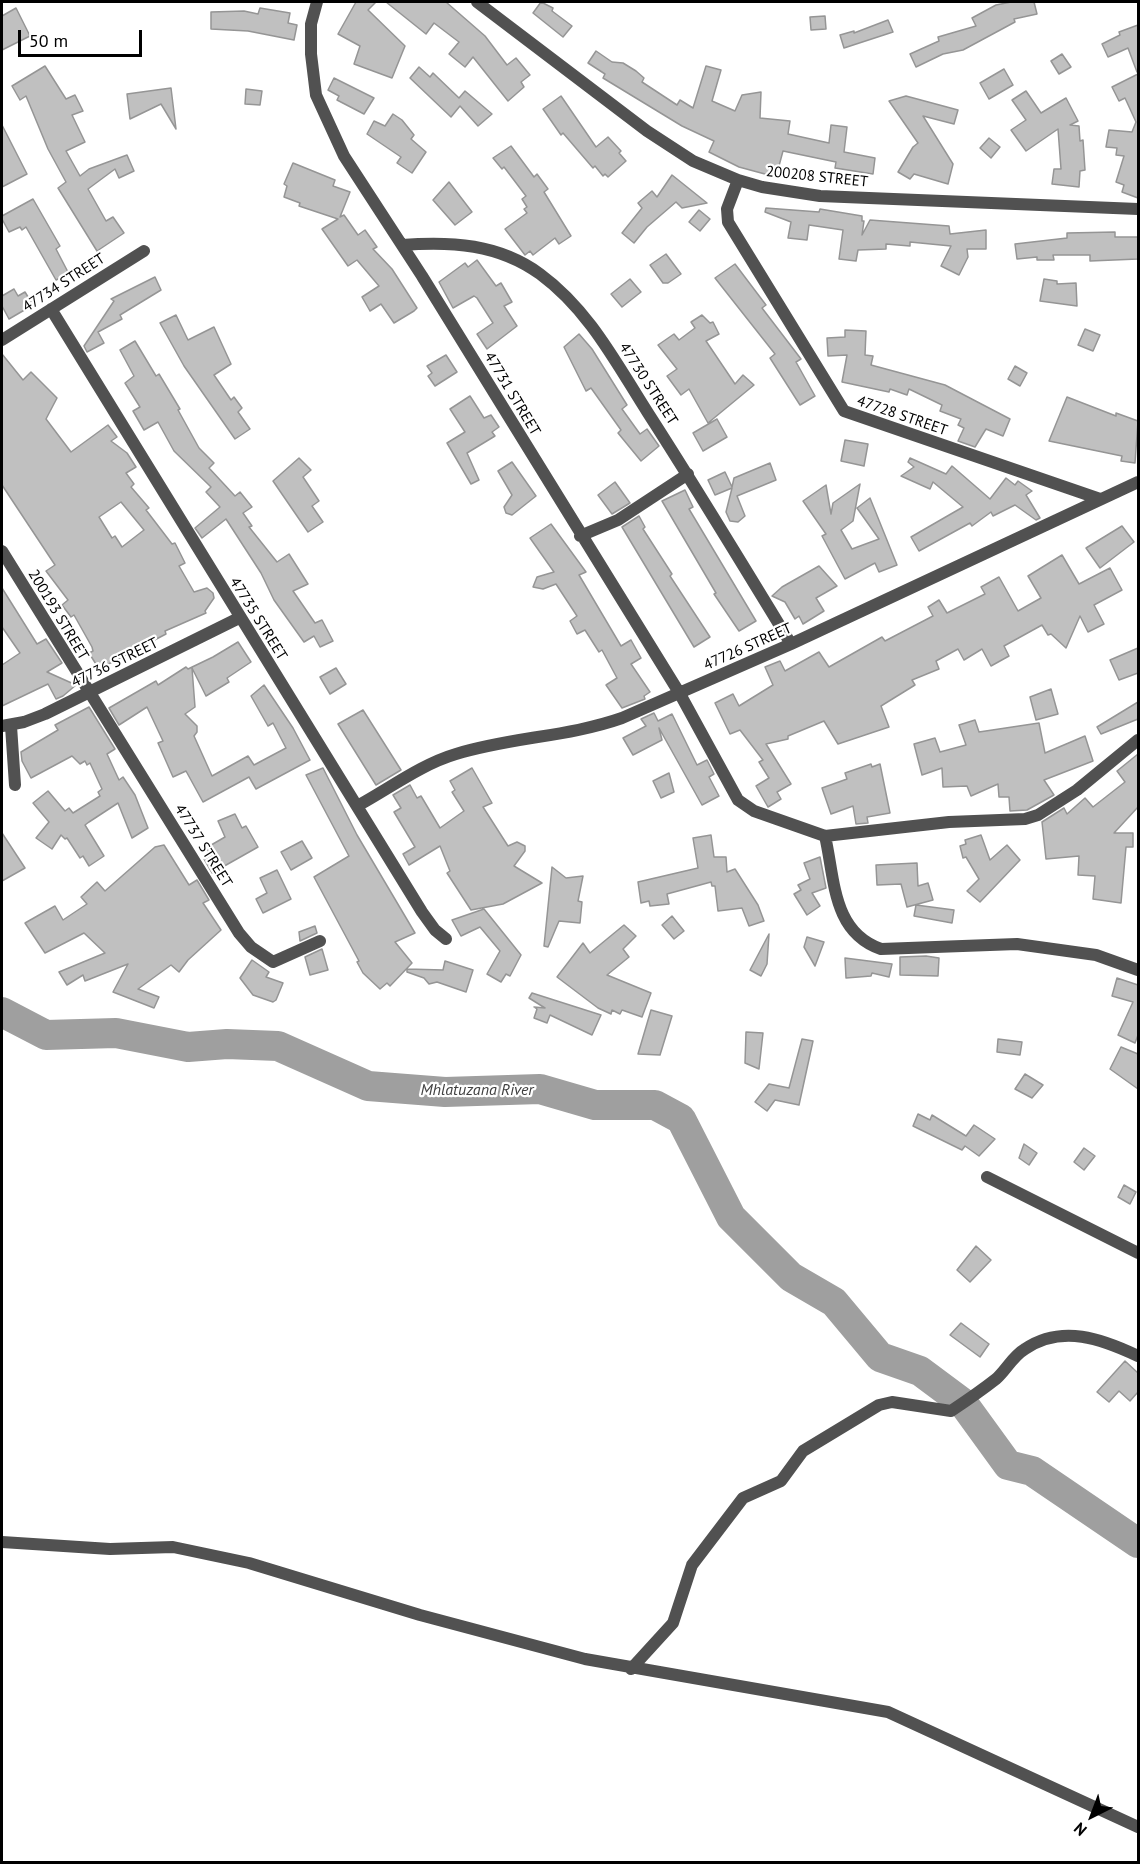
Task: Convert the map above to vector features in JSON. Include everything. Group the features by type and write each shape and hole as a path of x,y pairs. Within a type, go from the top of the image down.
{"street":[{"name":"47731 STREET","path":"317,2 311,24 316,95 344,156 402,244 580,536 680,694 738,800 754,811 825,836"},
{"name":"200208 STREET","path":"483,3 647,131 693,160 738,180 762,187 820,195 1138,209"},
{"name":"47728 STREET","path":"738,180 727,209 728,222 844,411 1100,499"},
{"name":"47730 STREET","path":"402,244 442,241 503,254 539,273 585,315 688,474 791,644"},
{"name":"47734 STREET","path":"2,340 144,251"},
{"name":"47735 STREET","path":"51,309 239,618 359,805 422,912 435,930 446,939"},
{"path":"580,536 618,520 688,474"},
{"name":"47726 STREET","path":"359,805 430,765 456,754 593,728 680,694 1138,482"},
{"name":"200193 STREET","path":"2,551 90,693"},
{"name":"47736 STREET","path":"6,726 45,714 239,618"},
{"name":"47737 STREET","path":"90,693 239,933 250,947 273,962 320,941"},
{"path":"6,726 15,785"},
{"path":"1138,740 1077,790 1038,815 1025,819 949,822 825,836 837,901 844,922 870,945 880,949 1017,944 1096,955 1138,970"},
{"path":"987,1177 1138,1253"},
{"path":"631,1669 672,1623 692,1565 743,1498 781,1481 803,1451 879,1405 892,1402 951,1411 998,1377 1024,1349 1048,1338 1084,1335 1100,1339 1138,1356"},
{"path":"2,1542 110,1549 173,1547 249,1563 420,1615 631,1669 888,1712 1138,1827"}],"building":[{"path":"356,2 376,2 368,10 405,46 392,78 354,64 360,46 338,34"},
{"path":"386,2 446,2 485,36 507,65 516,58 530,75 521,82 524,87 508,101 473,57 465,67 449,54 459,42 434,23 426,34"},
{"path":"541,2 553,8 552,11 572,26 563,37 533,13"},
{"path":"1011,2 1034,2 1037,14 1014,19 1015,22 963,50 943,54 916,67 910,54 939,41 938,37 976,26 972,18 996,5"},
{"path":"16,8 30,36 2,50 2,16"},
{"path":"260,8 290,13 288,23 297,25 294,40 248,31 211,29 211,12 244,11 258,14"},
{"path":"825,16 826,29 811,30 810,17"},
{"path":"888,20 893,32 844,48 840,35 854,31 854,33"},
{"path":"1138,25 1137,72 1128,48 1108,57 1102,44 1120,35 1119,32"},
{"path":"596,51 612,62 623,63 636,71 644,78 642,82 677,105 680,100 693,108 706,66 721,70 712,101 735,111 742,95 761,92 760,118 790,121 788,134 829,143 831,125 847,127 844,152 875,158 873,174 835,168 836,162 783,151 776,177 739,167 709,152 714,141 682,126 603,78 605,74 588,63"},
{"path":"1062,54 1071,67 1059,74 1051,61"},
{"path":"45,66 66,99 75,95 83,111 72,115 85,142 66,151 80,176 89,169 127,155 134,171 119,178 115,169 88,189 106,221 113,217 124,233 97,251 58,188 66,182 48,149 26,96 20,100 12,86"},
{"path":"419,67 430,77 433,73 459,98 465,91 492,114 478,126 460,106 451,117 410,78"},
{"path":"1004,69 1013,85 989,99 980,83"},
{"path":"1138,74 1138,198 1122,192 1124,185 1116,182 1124,156 1116,155 1117,148 1106,147 1109,130 1132,132 1136,122 1125,98 1119,101 1112,87"},
{"path":"334,78 374,98 364,114 337,100 339,96 328,90"},
{"path":"171,88 176,129 161,104 130,119 127,94"},
{"path":"246,89 262,91 260,105 245,104"},
{"path":"1026,91 1041,113 1066,98 1078,121 1070,125 1079,126 1080,141 1083,140 1085,170 1080,171 1079,187 1052,184 1054,169 1061,169 1058,129 1026,151 1011,130 1026,120 1012,100"},
{"path":"561,96 596,147 608,137 621,151 619,153 626,161 608,177 605,174 603,176 595,166 593,168 563,133 561,135 543,109"},
{"path":"906,96 958,110 954,124 923,116 953,164 948,184 914,174 910,179 898,172 913,147 918,143 889,101"},
{"path":"393,114 402,120 414,135 411,139 426,152 412,173 397,163 401,157 367,134 374,121 385,126"},
{"path":"2,125 27,174 2,187"},
{"path":"989,138 1000,147 991,158 980,148"},
{"path":"511,146 534,177 537,174 548,189 544,192 571,236 559,244 555,238 533,255 530,251 525,255 505,229 527,213 524,209 527,207 522,199 526,196 504,167 502,169 493,158"},
{"path":"293,163 335,180 333,186 350,192 340,217 344,215 358,235 365,230 377,247 373,249 392,269 417,308 414,311 394,323 381,304 370,311 362,297 379,286 357,260 348,266 322,229 338,219 299,206 300,203 284,197 287,186 284,184"},
{"path":"672,175 707,203 682,208 676,202 647,227 634,243 622,233 642,208 638,203 652,191 657,197"},
{"path":"449,182 472,212 455,225 433,200"},
{"path":"33,199 60,246 56,249 69,274 56,280 26,227 9,232 2,219 2,216"},
{"path":"766,208 819,212 820,209 862,216 862,221 864,221 862,235 870,220 949,226 950,234 986,230 986,249 967,249 968,257 959,275 941,266 951,246 910,242 910,246 886,244 886,249 858,250 856,261 839,259 843,230 809,225 807,240 788,238 791,222 765,212"},
{"path":"699,210 710,219 700,231 689,222"},
{"path":"1115,232 1115,237 1138,237 1138,259 1090,261 1090,255 1053,255 1054,260 1037,260 1037,257 1017,259 1015,244 1067,238 1067,233"},
{"path":"666,254 681,274 668,283 663,283 650,265"},
{"path":"477,260 496,286 501,283 512,302 504,306 517,326 487,349 477,334 493,323 477,298 474,296 453,308 439,282 465,263 468,267"},
{"path":"735,264 766,305 762,308 801,359 796,362 815,396 800,405 770,358 775,354 715,278"},
{"path":"155,277 161,290 120,315 122,319 98,332 104,343 87,352 84,346 114,301 111,299"},
{"path":"630,279 641,292 622,307 611,294"},
{"path":"1044,279 1057,281 1057,284 1076,283 1077,306 1040,301"},
{"path":"14,289 18,296 25,292 33,305 9,319 2,306 2,296"},
{"path":"176,315 188,340 214,327 231,364 214,375 231,400 234,397 242,408 238,412 250,429 235,439 184,366 160,323"},
{"path":"702,315 710,323 713,322 719,334 706,341 735,384 743,375 754,385 708,423 689,389 681,395 667,376 677,369 658,345 674,334 679,340 695,328 691,322"},
{"path":"1085,329 1100,335 1093,351 1078,345"},
{"path":"845,330 866,331 865,355 873,356 871,365 945,385 1010,419 1003,436 986,429 975,447 958,441 964,428 958,425 961,419 940,411 942,405 909,389 907,395 890,389 889,392 842,382 847,355 828,356 827,338 845,337"},
{"path":"579,334 592,349 627,405 622,409 640,434 647,429 659,446 641,461 618,433 621,430 591,388 586,391 564,347"},
{"path":"135,341 156,376 159,374 180,409 178,410 199,448 214,463 209,468 235,496 240,492 252,507 243,513 252,526 249,527 277,562 289,554 308,584 293,591 315,623 322,620 333,641 320,647 314,636 304,642 274,600 261,573 226,519 202,538 195,528 220,507 206,492 211,487 174,451 158,422 144,430 133,411 140,407 125,383 134,376 120,350"},
{"path":"2,354 23,380 31,372 57,398 46,419 71,452 108,425 117,437 111,441 127,453 136,467 126,473 134,484 131,487 149,508 146,510 172,544 175,543 185,563 179,566 194,592 207,588 213,593 214,598 205,611 206,613 165,631 166,634 99,669 89,653 93,651 92,647 74,615 71,617 62,605 68,600 46,571 55,565 2,485","holes":["121,502 144,530 122,547 115,536 112,538 99,517"]},
{"path":"446,355 457,372 435,386 428,376 432,373 427,366"},
{"path":"1015,366 1027,373 1020,386 1008,379"},
{"path":"470,396 484,418 491,415 499,427 492,432 495,436 467,453 479,480 471,484 447,443 465,432 450,409"},
{"path":"1067,397 1116,416 1116,413 1138,421 1135,463 1121,461 1122,456 1049,441"},
{"path":"717,419 727,437 703,451 693,433"},
{"path":"845,440 868,444 864,466 841,461"},
{"path":"299,458 311,470 303,477 319,501 312,506 323,522 308,532 273,481"},
{"path":"910,458 946,474 952,466 990,499 1006,478 1015,485 1018,481 1032,491 1026,495 1040,518 1036,520 1015,505 993,516 991,512 972,526 970,523 919,551 911,537 963,507 933,482 930,489 901,476 914,467 908,462"},
{"path":"512,462 536,496 512,515 506,513 504,507 512,495 498,471"},
{"path":"770,463 776,480 737,496 745,516 738,522 730,521 726,512 732,488 715,495 708,480 725,472 732,487 734,478"},
{"path":"615,482 630,503 612,514 598,495"},
{"path":"860,484 853,521 841,530 852,549 879,539 857,508 870,498 897,565 879,572 875,563 845,579 822,536 826,534 803,501 826,485 831,514 833,503"},
{"path":"685,490 693,507 689,509 756,621 739,631 714,594 716,593 662,501"},
{"path":"639,516 645,527 643,529 672,574 670,576 710,637 694,647 622,527"},
{"path":"551,524 586,572 579,575 621,646 631,640 641,658 631,664 650,692 644,696 645,699 622,708 606,685 617,678 602,650 599,652 585,630 577,634 570,621 577,616 556,584 543,589 533,587 537,577 554,572 530,538"},
{"path":"1122,526 1134,542 1100,568 1086,548"},
{"path":"1062,555 1079,584 1110,568 1122,590 1094,605 1104,624 1088,632 1080,616 1066,648 1051,634 1048,635 1042,625 1004,646 1009,656 991,666 982,649 964,660 958,649 936,661 939,669 912,680 915,685 881,706 889,727 838,744 824,721 788,736 788,739 766,744 791,784 777,792 781,799 768,807 756,786 769,778 759,762 763,760 740,730 730,734 715,703 733,694 739,706 773,685 765,667 780,661 785,671 819,652 829,667 882,637 885,641 933,616 928,607 939,600 947,613 985,594 981,587 999,577 1018,611 1041,598 1028,576"},
{"path":"819,566 837,586 816,598 824,611 803,624 799,616 795,619 785,602 772,596 782,587"},
{"path":"2,588 37,644 46,639 62,663 47,672 76,685 63,696 56,699 48,684 2,706 2,665 20,653 2,627"},
{"path":"238,642 251,662 227,678 229,682 206,696 192,668 195,707 185,714 197,726 194,736 212,776 248,756 254,765 286,748 273,723 268,726 251,696 264,685 293,728 310,760 256,789 249,777 203,802 186,771 173,777 158,743 163,741 147,707 119,725 109,708 156,681 158,685 186,667 188,669 213,657"},
{"path":"1138,648 1138,673 1119,680 1110,660"},
{"path":"336,668 346,684 330,694 320,677"},
{"path":"1051,689 1058,714 1036,720 1030,697"},
{"path":"1138,702 1138,719 1101,734 1097,727"},
{"path":"89,707 115,749 107,754 119,780 123,777 135,795 148,828 132,838 118,803 85,825 104,856 89,866 83,856 80,858 67,838 61,835 52,849 36,838 49,822 33,803 48,791 65,811 69,808 73,813 100,796 98,792 102,789 90,763 87,765 85,761 80,764 72,756 31,778 22,761 21,752 58,730 55,725"},
{"path":"363,710 401,770 376,785 338,724"},
{"path":"654,713 658,721 672,714 697,765 707,760 714,774 709,777 719,796 702,805 659,728 662,740 633,755 623,738 646,726 641,719"},
{"path":"975,720 979,732 1039,723 1045,753 1085,736 1093,761 1044,780 1054,795 1027,810 1010,811 1009,797 999,797 998,784 971,796 967,786 943,787 942,768 922,775 914,744 935,738 940,752 966,745 959,725"},
{"path":"1138,754 1138,807 1114,833 1133,833 1133,847 1126,847 1121,903 1093,899 1095,876 1078,875 1079,856 1046,859 1042,822 1064,808 1067,814 1085,798 1093,807 1125,782 1117,771"},
{"path":"871,764 872,767 880,764 890,813 867,817 868,823 856,824 853,806 831,814 822,788 847,779 845,773"},
{"path":"323,768 357,835 415,933 395,942 412,963 390,986 387,983 380,989 363,973 357,962 359,961 314,877 349,856 306,775"},
{"path":"472,768 492,803 483,807 508,846 517,842 525,846 525,851 514,866 542,883 503,904 471,910 447,873 450,871 440,846 409,865 403,854 415,847 394,812 401,808 393,795 410,785 417,798 421,796 440,828 464,811 452,792 455,790 450,781"},
{"path":"669,773 674,792 661,798 653,781"},
{"path":"235,814 242,828 246,826 258,847 212,873 204,859 210,855 206,848 225,837 218,821"},
{"path":"2,833 25,868 2,881"},
{"path":"711,835 714,857 726,857 727,872 735,869 758,905 764,921 749,926 742,908 718,911 715,886 712,886 711,882 667,894 669,904 650,906 649,901 641,903 638,882 698,868 693,838"},
{"path":"981,835 990,860 1007,845 1020,860 980,902 967,891 979,879 966,857 963,858 960,846 966,844 965,840"},
{"path":"302,841 312,858 291,870 281,852"},
{"path":"164,845 189,885 197,880 209,900 203,903 221,930 188,960 179,972 171,965 138,989 159,997 154,1008 113,992 128,964 85,981 83,975 67,985 59,972 105,953 84,933 45,953 25,923 55,906 63,920 87,904 81,897 97,882 105,891 155,847"},
{"path":"820,857 826,888 812,893 820,906 807,915 794,894 801,890 798,885 810,879 804,863"},
{"path":"917,863 918,886 928,883 933,900 907,907 901,884 877,885 876,865"},
{"path":"552,867 566,878 583,876 578,901 582,902 580,923 559,921 548,947 544,946"},
{"path":"277,870 291,899 263,913 256,899 267,893 260,878"},
{"path":"916,905 954,910 952,923 914,916"},
{"path":"484,909 521,955 510,976 506,974 501,982 487,974 500,951 480,927 461,936 452,920"},
{"path":"672,916 684,931 674,939 662,925"},
{"path":"624,925 636,936 623,949 629,957 607,975 651,993 642,1017 622,1010 620,1014 612,1010 611,1014 598,1008 557,977 583,943 590,953"},
{"path":"315,926 317,933 300,941 299,932"},
{"path":"769,934 767,964 761,976 750,970"},
{"path":"807,937 824,942 815,966 804,947"},
{"path":"322,949 328,970 310,975 305,957"},
{"path":"900,957 939,958 938,976 900,975"},
{"path":"845,958 892,964 889,977 872,973 871,976 846,978"},
{"path":"252,960 269,972 266,977 283,983 273,1002 253,995 240,978"},
{"path":"445,961 473,970 466,992 437,982 429,984 424,978 407,972 407,969 443,970"},
{"path":"1117,978 1138,985 1138,1035 1135,1043 1118,1035 1133,1002 1112,996"},
{"path":"532,993 601,1015 592,1035 550,1015 547,1023 534,1018 537,1009 534,1007 545,1008 529,998"},
{"path":"651,1010 672,1016 660,1055 638,1054"},
{"path":"746,1032 763,1033 759,1069 745,1063"},
{"path":"802,1039 813,1041 799,1105 775,1100 767,1111 755,1102 769,1084 789,1088"},
{"path":"998,1039 1022,1042 1020,1055 997,1052"},
{"path":"1121,1047 1138,1054 1138,1089 1110,1069"},
{"path":"1025,1074 1043,1085 1032,1098 1015,1089"},
{"path":"918,1114 930,1120 932,1115 966,1136 974,1125 995,1139 979,1156 965,1146 962,1150 913,1126"},
{"path":"1024,1144 1037,1153 1029,1165 1019,1158"},
{"path":"1084,1148 1095,1156 1084,1170 1074,1162"},
{"path":"1124,1185 1136,1192 1130,1204 1118,1197"},
{"path":"976,1246 991,1260 970,1282 957,1270"},
{"path":"961,1323 989,1344 980,1357 950,1335"},
{"path":"1125,1361 1138,1373 1138,1392 1130,1401 1119,1391 1109,1402 1097,1392"}],"waterway":[{"name":"Mhlatuzana River","path":"2,1012 46,1035 116,1033 188,1047 227,1044 278,1046 368,1086 445,1092 540,1089 595,1105 655,1105 681,1119 731,1217 791,1277 834,1302 880,1357 920,1371 963,1403 1008,1465 1032,1471 1138,1543"}]}
